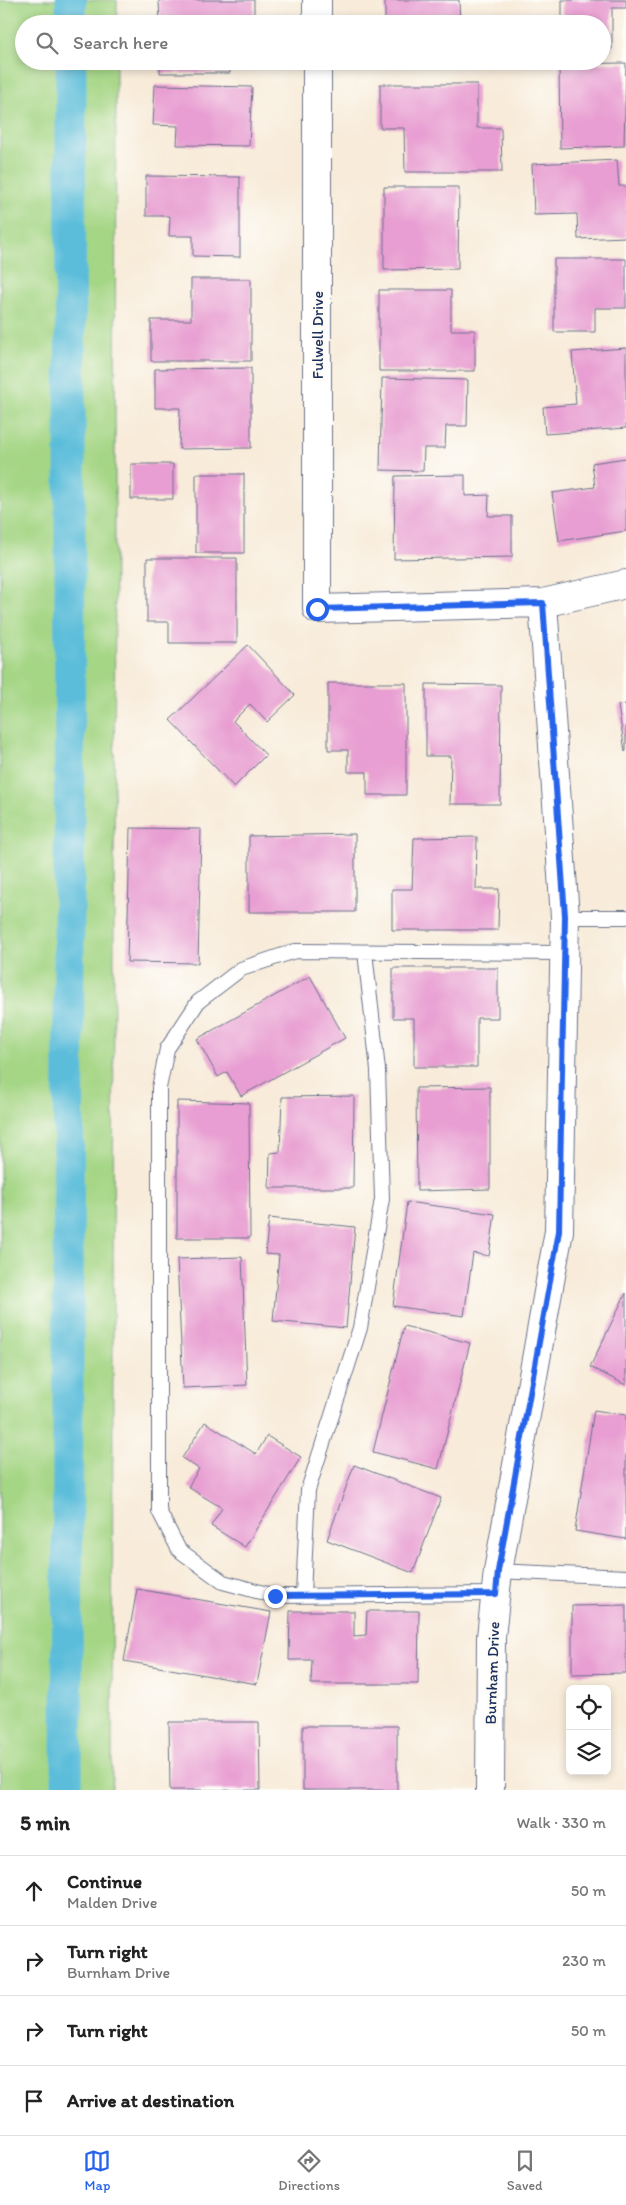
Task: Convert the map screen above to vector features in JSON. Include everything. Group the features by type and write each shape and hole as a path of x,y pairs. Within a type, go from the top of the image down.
{"street":[{"path":"317,0 317,15"},
{"name":"Fulwell Drive","path":"317,70 317,609 543,603"},
{"path":"543,603 626,584"},
{"name":"Burnham Drive","path":"490,1790 491,1637 497,1583 559,1231 565,916 543,603"}],"lane":[{"path":"565,916 626,917"},
{"path":"563,953 295,951 241,969 198,1002 167,1049 159,1088 159,1510 179,1550 223,1582 275,1596 626,1577"},
{"path":"303,1595 308,1490 360,1328 382,1199 378,1070 364,952"}],"green space":[{"path":"0,0 117,0 117,15 15,15 15,70 116,70 112,1790 0,1790"}],"building":[{"path":"159,0 254,0 254,15 160,15"},
{"path":"385,0 459,0 460,15 385,15"},
{"path":"562,0 626,0 626,8 612,8 612,49 611,15 562,15"},
{"path":"611,63 626,63 624,146 560,148 559,70 611,70"},
{"path":"160,70 230,70 230,73 160,73"},
{"path":"380,84 477,84 477,128 501,128 502,172 405,172 404,128 380,128"},
{"path":"155,85 252,87 249,146 177,145 178,126 153,125"},
{"path":"617,160 619,186 626,186 626,237 578,239 577,214 534,215 532,164"},
{"path":"146,176 240,177 240,257 193,256 193,236 169,236 170,216 146,216"},
{"path":"384,187 459,187 458,269 384,270"},
{"path":"554,259 626,259 626,308 595,308 595,332 554,332"},
{"path":"191,279 251,279 251,361 151,361 151,320 191,320"},
{"path":"379,290 451,290 451,330 475,330 475,371 379,371"},
{"path":"626,348 626,428 545,434 543,407 576,404 572,352"},
{"path":"251,368 251,448 179,449 180,408 155,408 155,369"},
{"path":"382,378 468,380 467,426 446,426 445,448 424,448 423,471 380,470"},
{"path":"626,458 626,531 559,541 552,493 595,487 592,463"},
{"path":"131,464 173,464 173,499 131,499"},
{"path":"196,474 244,474 244,553 196,553"},
{"path":"465,475 465,496 489,495 488,516 512,516 512,557 394,559 395,476"},
{"path":"147,558 237,558 237,643 169,643 169,622 147,622"},
{"path":"248,645 295,695 267,722 250,704 233,721 266,755 234,787 170,720"},
{"path":"328,683 406,683 406,795 367,795 367,772 348,772 348,750 328,750"},
{"path":"426,684 501,685 500,804 450,804 451,756 426,756"},
{"path":"626,704 626,751 625,752 618,705"},
{"path":"130,828 201,829 198,963 127,962"},
{"path":"355,834 355,912 249,912 249,836"},
{"path":"477,837 476,889 499,889 498,930 392,930 392,889 412,889 414,838"},
{"path":"393,968 498,968 498,1018 477,1018 477,1067 414,1067 414,1018 393,1018"},
{"path":"310,976 345,1038 241,1096 227,1072 218,1077 197,1039"},
{"path":"490,1087 490,1189 417,1191 416,1088"},
{"path":"354,1096 353,1188 269,1188 270,1153 280,1152 282,1097"},
{"path":"177,1101 249,1103 250,1238 177,1238"},
{"path":"407,1202 495,1214 489,1256 473,1253 464,1316 393,1306"},
{"path":"269,1218 355,1227 346,1328 273,1321 279,1255 265,1254"},
{"path":"242,1257 247,1385 183,1388 177,1259"},
{"path":"626,1293 626,1385 590,1367"},
{"path":"404,1326 470,1343 438,1469 373,1452"},
{"path":"594,1410 626,1415 626,1539 575,1531"},
{"path":"205,1422 256,1454 267,1436 301,1457 245,1547 211,1526 222,1508 188,1487 199,1469 182,1458"},
{"path":"354,1465 441,1498 413,1573 327,1540"},
{"path":"137,1589 271,1612 257,1684 124,1661"},
{"path":"626,1605 626,1673 572,1674 572,1606"},
{"path":"290,1611 354,1611 354,1636 366,1635 367,1611 419,1611 418,1684 311,1684 312,1660 289,1660"},
{"path":"169,1722 259,1722 260,1790 170,1790"},
{"path":"303,1726 397,1726 397,1790 303,1790"}],"waterway":[{"path":"71,0 71,15"},
{"path":"67,1790 71,70"}],"route":[{"path":"275,1596 496,1594 498,1571 559,1231 565,916 543,603 317,609"}]}
